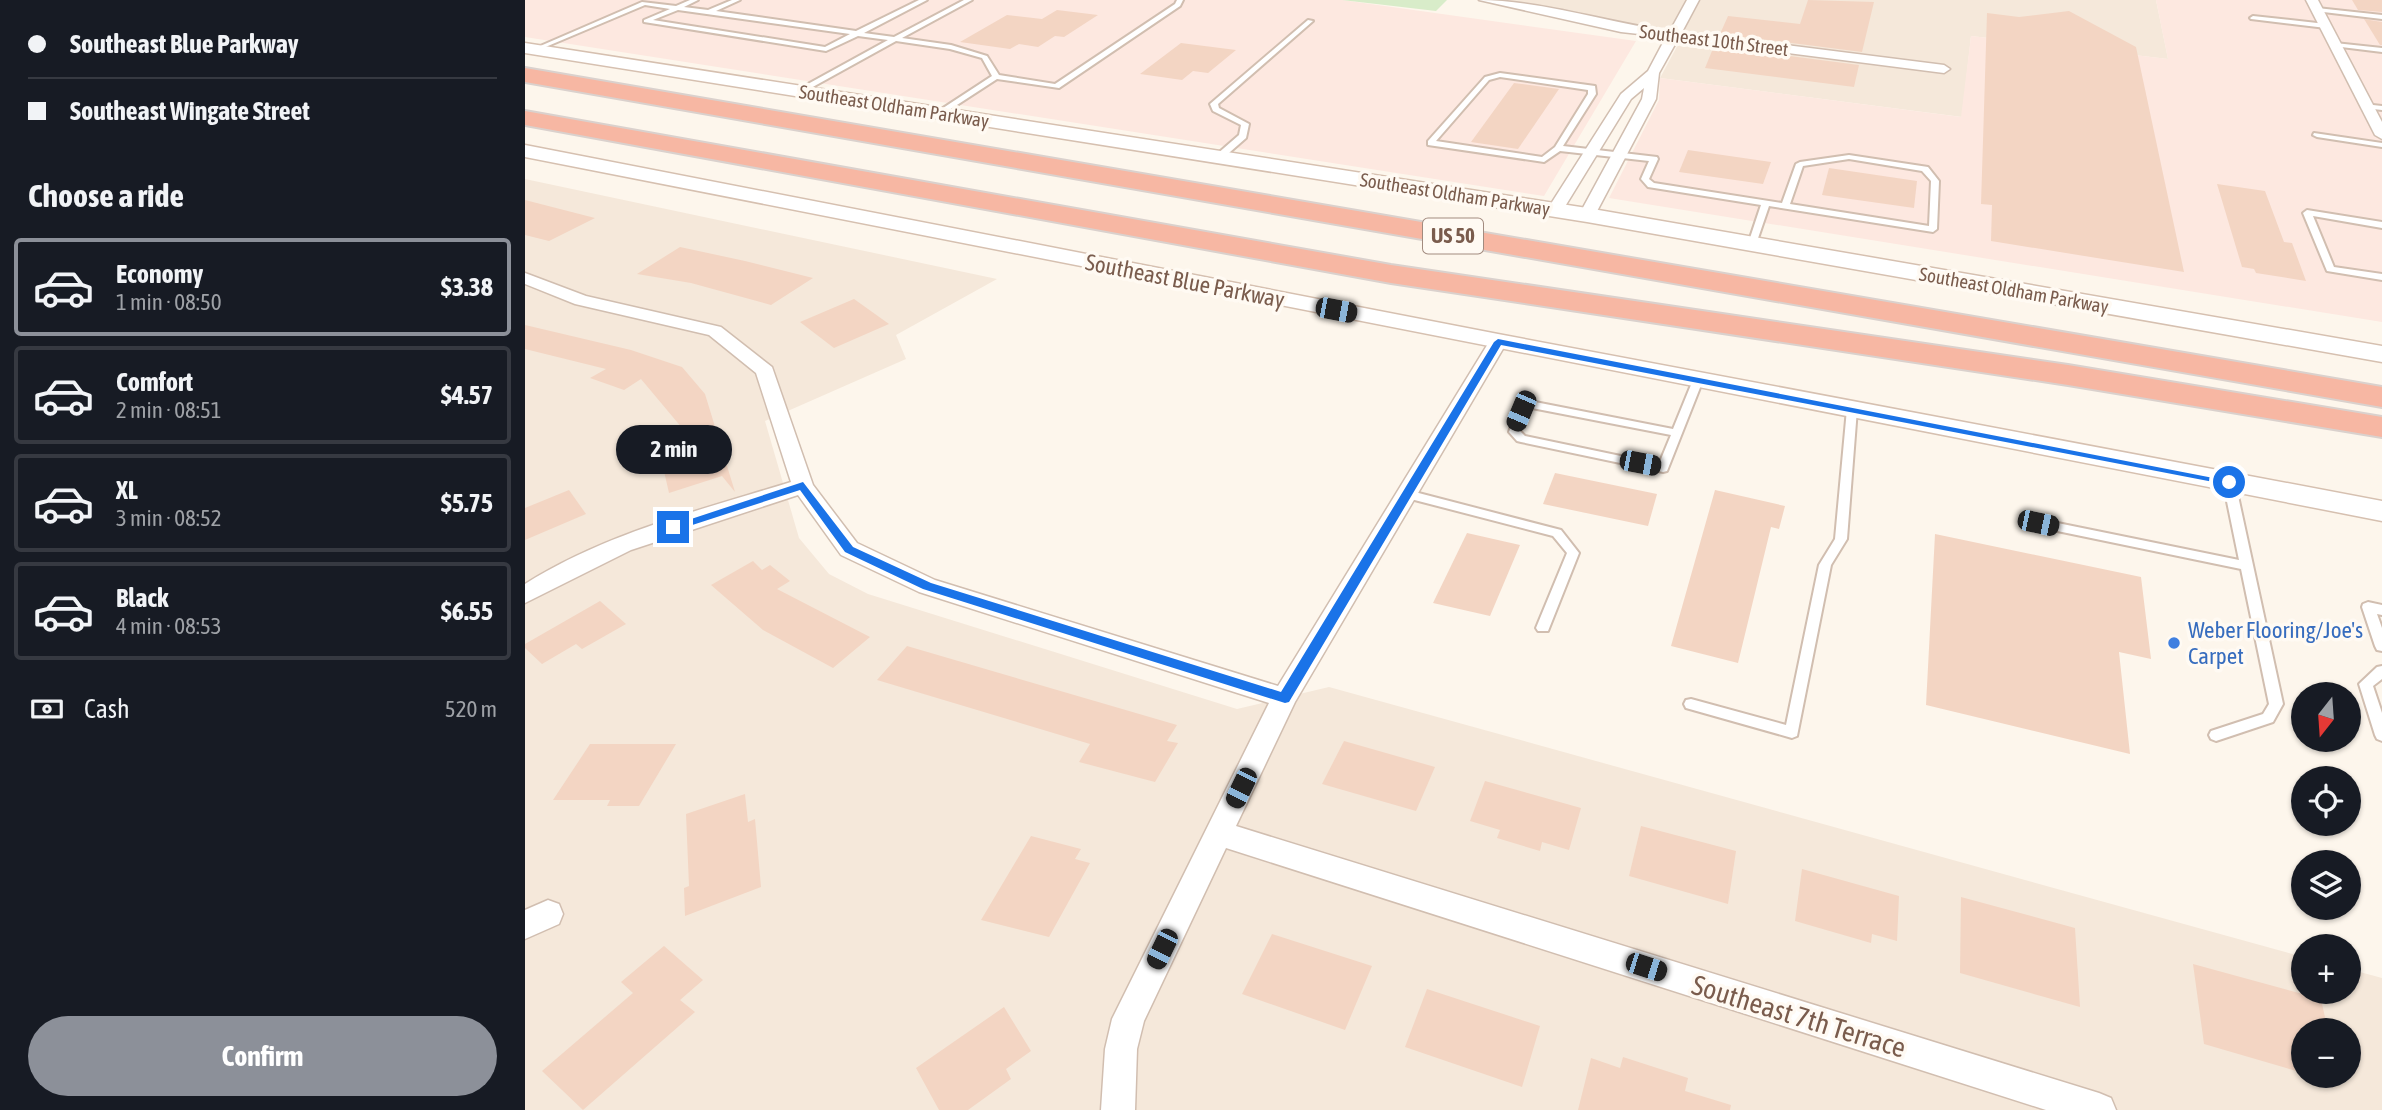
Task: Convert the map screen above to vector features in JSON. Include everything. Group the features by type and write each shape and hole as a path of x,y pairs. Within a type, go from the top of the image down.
{"highway":[{"name":"US 50","path":"528,58 2382,397"},
{"name":"US 50","path":"525,118 1391,274 2042,371 2382,427"}],"street":[{"name":"Southeast 10th Street","path":"1485,0 1557,17 1673,36 1944,69"},
{"path":"1587,215 1649,99 1653,73 1693,0"},
{"path":"2315,5 2382,135"},
{"name":"Southeast Oldham Parkway","path":"528,58 800,92 1587,215 2382,354"},
{"path":"1555,210 1626,97 1653,73"},
{"name":"Southeast Blue Parkway","path":"525,151 1498,342 2382,511"},
{"path":"525,278 581,299 715,331 765,371 803,486 849,549 927,586 1285,698"},
{"path":"1118,1110 1121,1049 1128,1019 1285,698 1498,342"},
{"path":"525,595 548,578 647,536 803,486"},
{"name":"Southeast 7th Terrace","path":"1219,833 2099,1110"}],"lane":[{"path":"627,0 951,47 985,57 996,78"},
{"path":"695,0 646,21 826,49 924,0"},
{"path":"709,12 737,0"},
{"path":"800,92 969,0"},
{"path":"940,114 996,78 1056,86 1178,5 1180,0"},
{"path":"528,58 648,1"},
{"path":"2315,5 2382,17"},
{"path":"2253,18 2326,26"},
{"path":"1219,157 1243,136 1245,124 1216,109 1214,104 1310,21"},
{"path":"2335,45 2382,50"},
{"path":"1558,148 1592,94 1592,88 1500,75 1487,78 1431,143 1544,160 1558,148 1654,159 1645,179 1651,185 1785,206 1933,229 1935,181 1926,169 1849,157 1800,164 1785,206"},
{"path":"2367,106 2382,108"},
{"path":"2317,135 2382,145"},
{"path":"1752,244 1766,203"},
{"path":"2382,225 2307,213 2330,269 2382,277"},
{"path":"1677,433 1529,404 1521,411 1514,432 1521,439 1663,468 1677,433 1698,380"},
{"path":"1691,704 1792,732 1825,565 1841,539 1852,410"},
{"path":"2216,735 2268,718 2276,704 2229,482"},
{"path":"1407,494 1557,533 1568,543 1573,553 1543,628"},
{"path":"2038,523 2247,566"},
{"path":"2382,610 2368,607 2382,646"},
{"path":"2382,671 2366,684 2382,735"}],"shaded area":[{"path":"525,0 1342,0 1636,41 1544,196 525,37"},
{"path":"1485,0 2156,0 2168,59 1971,36 1962,117 1660,78 1681,39 1537,14"},
{"path":"2156,0 2382,0 2382,322 1609,198 1659,100 1660,78 1961,117 1971,36 2168,59"},
{"path":"525,179 997,279 896,335 906,359 765,421 799,538 829,574 868,594 1237,709 1329,687 2291,954 2291,1004 2361,1004 2361,972 2382,978 2382,1110 525,1110"}],"green space":[{"path":"1342,0 1447,0 1436,11"}],"building":[{"path":"1808,0 1874,2 1862,52 1720,34 1728,16 1800,24"},
{"path":"2352,0 2382,0 2382,12 2358,10"},
{"path":"1057,10 1098,15 1064,37 1055,36 1038,47 1019,44 1010,49 960,42 1007,15 1042,19"},
{"path":"2069,11 2136,47 2184,272 1991,241 1992,205 1981,204 1987,13 2019,17"},
{"path":"2364,19 2382,22 2382,45 2380,45"},
{"path":"1181,43 1236,50 1208,73 1193,71 1182,80 1140,74"},
{"path":"1714,46 1859,65 1854,87 1705,68"},
{"path":"1514,83 1559,89 1518,149 1471,142"},
{"path":"1688,150 1771,162 1763,184 1679,172"},
{"path":"1829,168 1917,181 1914,208 1822,195"},
{"path":"2217,184 2265,191 2284,242 2292,243 2306,281 2256,273 2254,269 2242,267"},
{"path":"525,200 595,218 549,241 525,235"},
{"path":"680,247 813,278 771,305 691,283 637,274"},
{"path":"854,299 889,324 834,348 800,322"},
{"path":"525,325 631,350 682,367 705,394 735,492 722,476 669,493 661,458 698,447 641,379 624,390 590,378 606,369 525,349"},
{"path":"1555,473 1657,494 1648,526 1543,504"},
{"path":"569,490 586,514 525,540 525,508"},
{"path":"1715,490 1785,506 1779,529 1771,527 1738,663 1671,646"},
{"path":"1467,533 1520,545 1490,616 1433,603"},
{"path":"1935,534 2141,577 2151,659 2119,652 2130,754 1926,705"},
{"path":"753,561 762,570 770,565 790,581 777,589 870,637 833,668 763,630 711,585"},
{"path":"600,601 626,624 582,649 576,644 542,664 525,648 525,644"},
{"path":"907,646 1177,725 1167,741 1178,743 1155,782 1079,762 1090,744 877,680"},
{"path":"1344,741 1435,767 1416,811 1322,784"},
{"path":"590,744 676,744 639,806 607,806 610,800 553,800"},
{"path":"1485,781 1581,808 1569,850 1542,842 1540,851 1497,838 1500,830 1470,821"},
{"path":"745,794 748,822 755,819 761,887 685,916 684,888 689,886 686,814"},
{"path":"1641,826 1736,851 1728,904 1629,876"},
{"path":"1031,836 1081,849 1075,859 1090,863 1049,937 981,920"},
{"path":"1802,869 1899,896 1897,941 1872,934 1871,943 1795,921"},
{"path":"1961,897 2075,928 2080,1007 1960,973"},
{"path":"1272,934 1372,966 1345,1030 1242,994"},
{"path":"664,946 703,980 680,1000 695,1012 583,1110 542,1071 633,993 621,982"},
{"path":"2193,964 2291,991 2291,1004 2322,1004 2325,1018 2291,1018 2291,1069 2204,1044"},
{"path":"1427,989 1540,1026 1522,1087 1405,1047"},
{"path":"1004,1007 1031,1051 1006,1069 1011,1079 968,1110 939,1110 916,1068"},
{"path":"1623,1057 1688,1078 1685,1091 1731,1105 1730,1110 1578,1110 1591,1058 1620,1068"}],"place":[{"name":"Weber Flooring/Joe's Carpet","path":"2174,643"}],"route":[{"path":"673,527 803,486 849,549 927,586 1285,698 1498,342 2229,482"}]}
